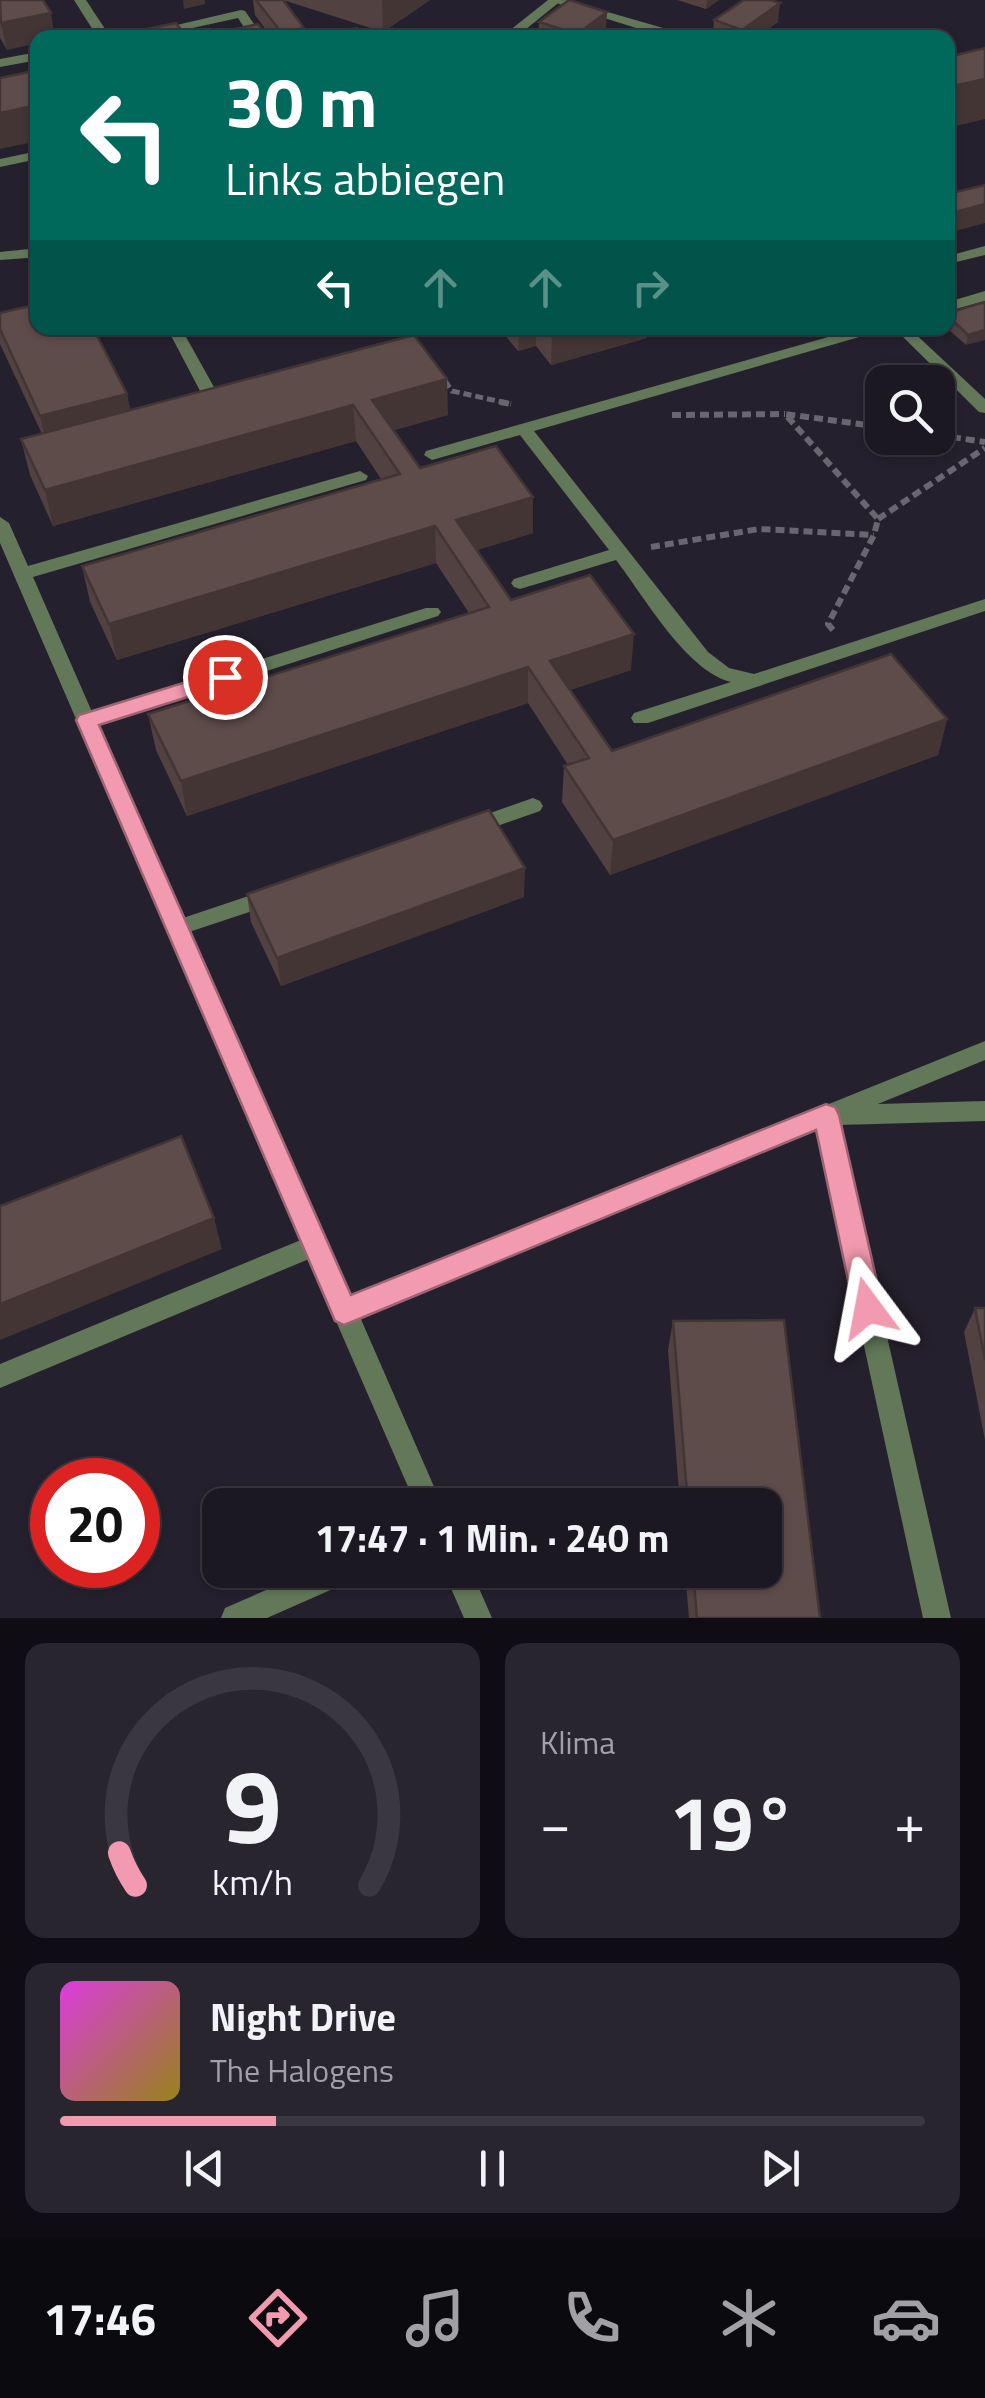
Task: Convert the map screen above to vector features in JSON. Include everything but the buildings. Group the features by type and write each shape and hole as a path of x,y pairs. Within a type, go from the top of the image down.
{"street":[{"path":"80,0 100,30"},
{"path":"517,30 556,0 654,30"},
{"path":"165,30 241,14 252,30"},
{"path":"0,63 30,57"},
{"path":"0,164 30,157"},
{"path":"955,258 985,250"},
{"path":"0,256 30,253"},
{"path":"955,305 985,296"},
{"path":"178,335 214,402 233,398"},
{"path":"432,455 851,335"},
{"path":"908,335 985,408"},
{"path":"966,387 985,382"},
{"path":"524,429 701,657 723,673 754,680"},
{"path":"22,574 360,476"},
{"path":"0,523 422,1488"},
{"path":"520,583 620,553"},
{"path":"641,718 985,605"},
{"path":"87,720 432,612"},
{"path":"458,832 532,806"},
{"path":"178,928 290,890"},
{"path":"344,1312 985,1050"},
{"path":"826,1115 985,1110"},
{"path":"826,1115 937,1618"},
{"path":"0,1376 315,1245"},
{"path":"235,1618 302,1588"},
{"path":"465,1588 478,1618"}],"path":[{"path":"865,426 786,414 878,519"},
{"path":"955,439 985,445"},
{"path":"848,651 828,624 874,535 878,519 985,445"},
{"path":"620,553 759,530 874,535"}],"route":[{"path":"225,677 87,720 344,1312 826,1115 868,1308"}]}
